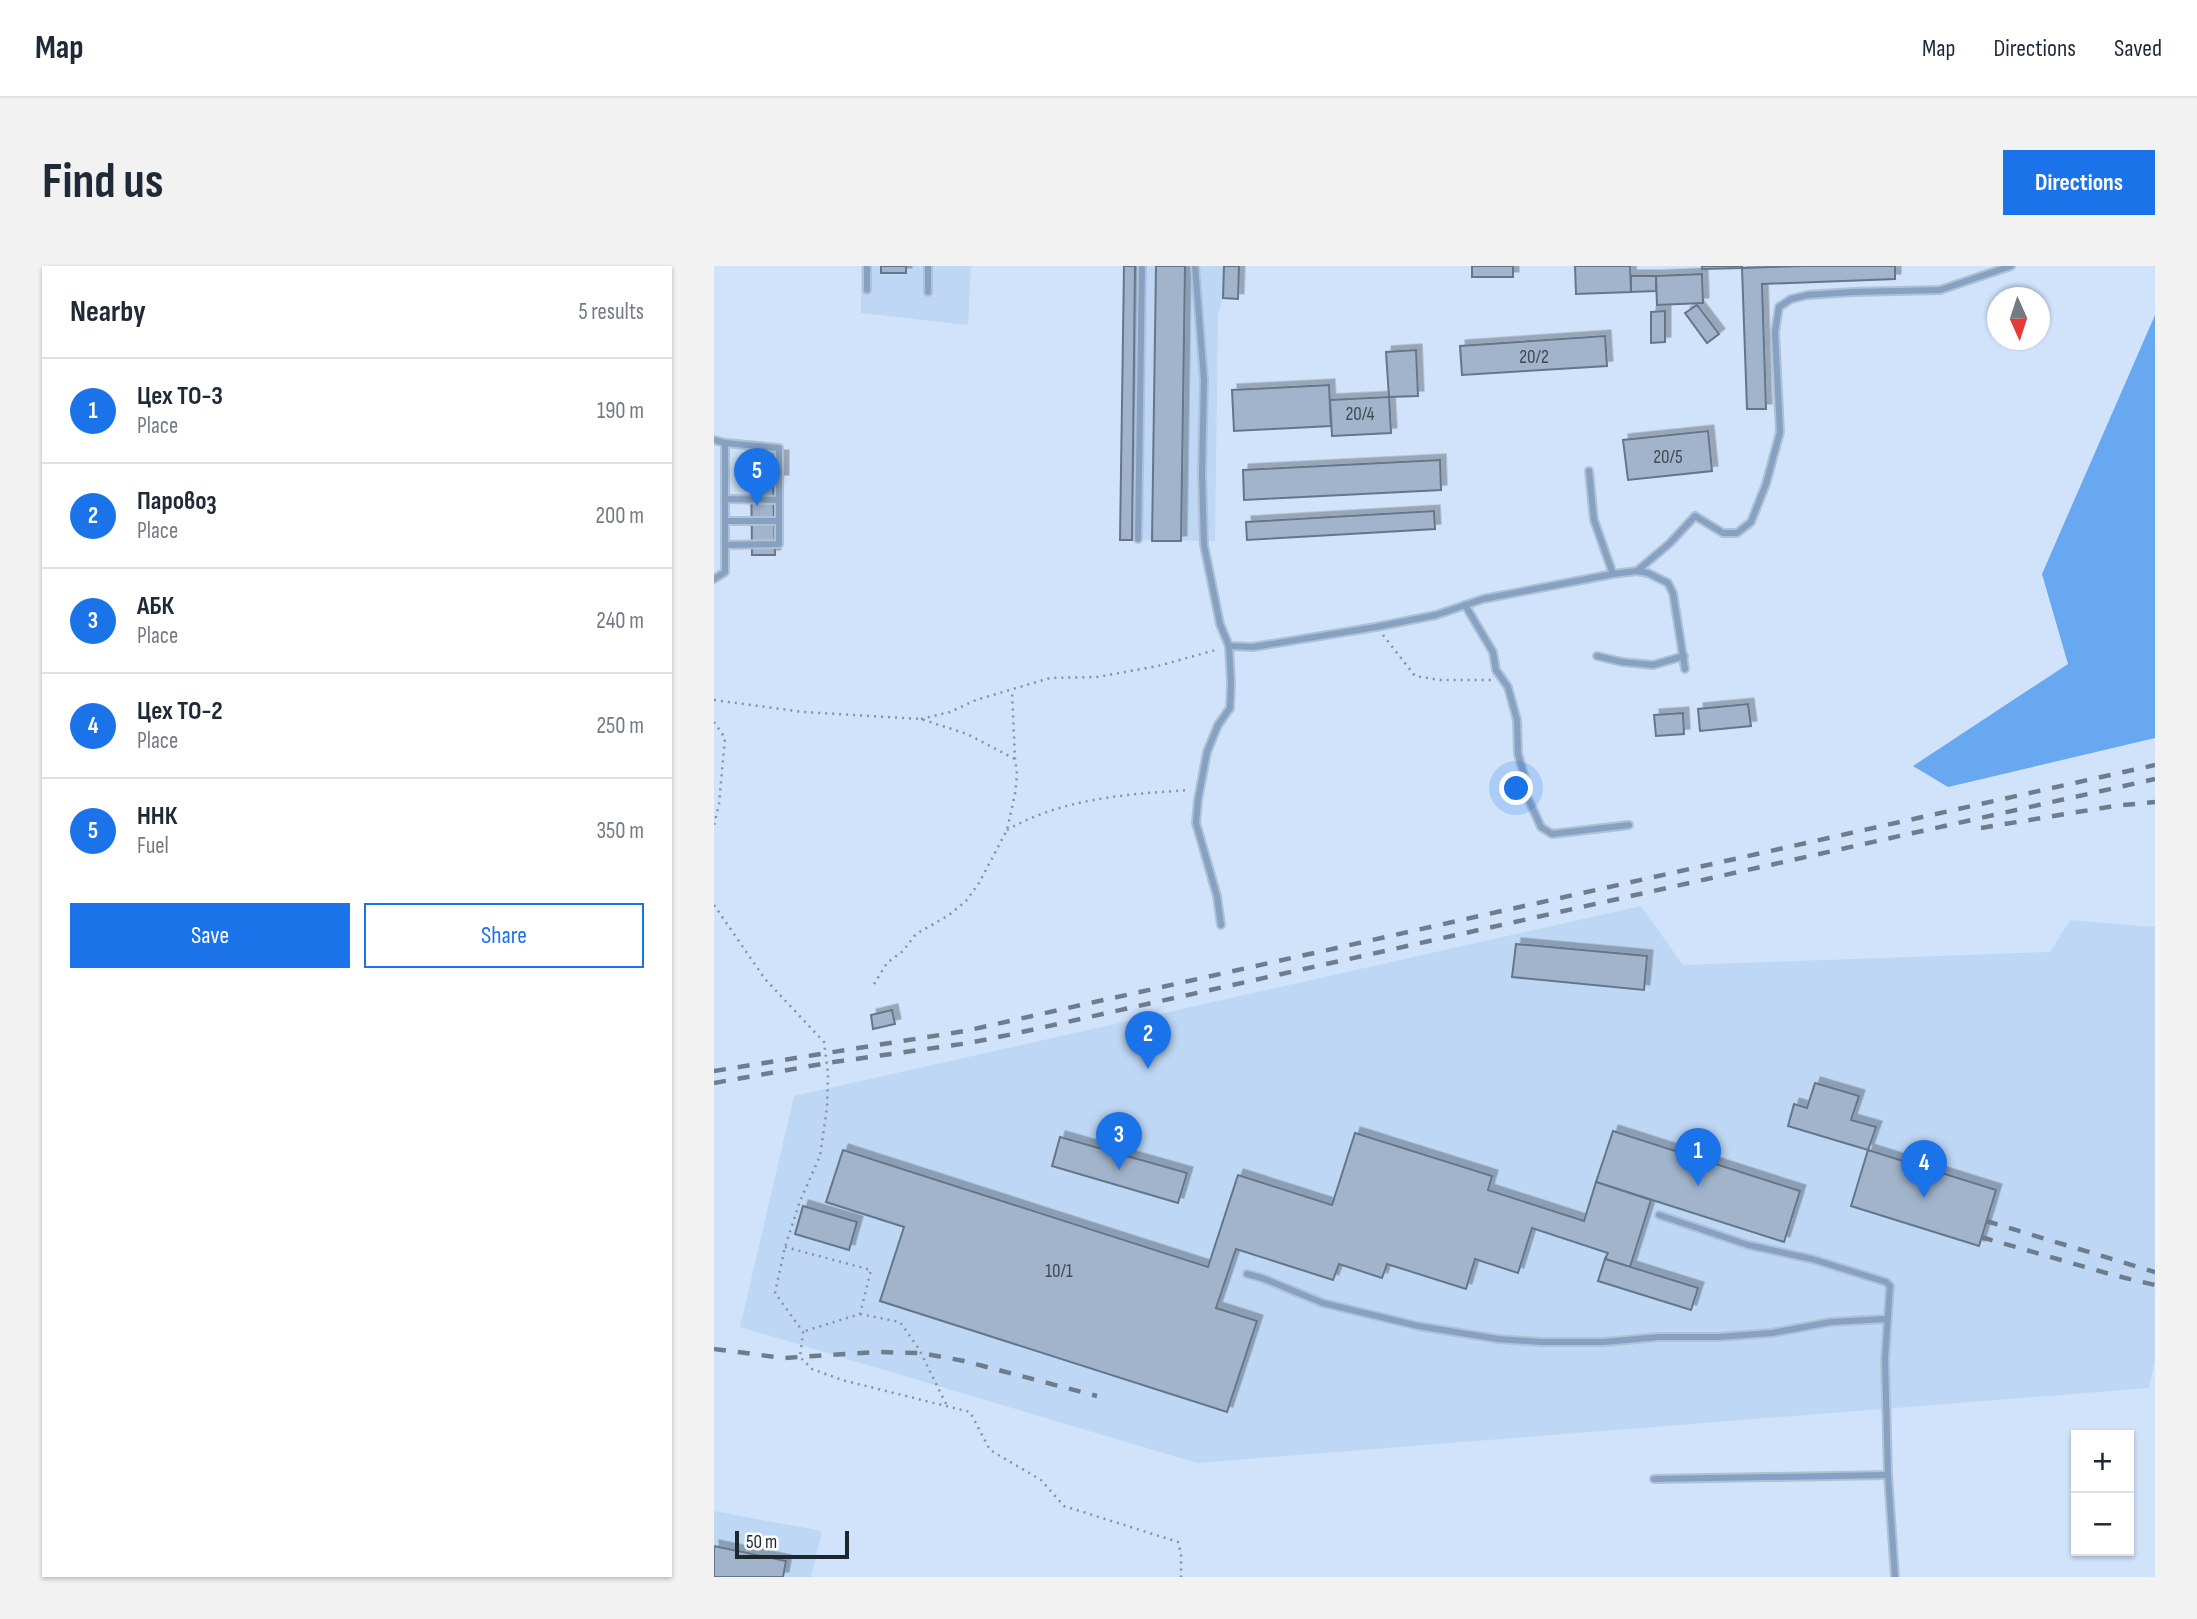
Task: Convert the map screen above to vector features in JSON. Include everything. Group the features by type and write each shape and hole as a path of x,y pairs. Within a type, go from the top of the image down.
{"lane":[{"path":"867,266 867,290"},
{"path":"928,266 928,292"},
{"path":"1138,539 1142,266"},
{"path":"1195,266 1204,380 1202,474 1205,545 1220,624 1229,646 1230,708 1219,725 1208,752 1196,823 1217,896 1221,925"},
{"path":"1637,571 1670,543 1695,516 1723,533 1737,533 1751,522 1766,484 1780,432 1775,332 1779,307 1791,299 1808,295 1940,290 2011,266"},
{"path":"714,440 779,447 779,544 725,545"},
{"path":"714,579 725,572 725,443"},
{"path":"1589,471 1594,520 1613,574"},
{"path":"725,499 779,500"},
{"path":"725,521 779,521"},
{"path":"1229,646 1266,645 1376,627 1436,615 1483,599 1637,571 1668,583 1674,593 1685,669"},
{"path":"1465,605 1493,652 1496,670 1513,700 1517,720 1518,754 1527,796 1541,827 1552,834 1629,825"},
{"path":"1597,656 1654,665 1684,656"},
{"path":"1659,1215 1748,1245 1812,1259 1886,1282 1890,1291 1885,1359 1888,1475 1895,1577"},
{"path":"1247,1274 1323,1303 1418,1326 1498,1339 1541,1342 1731,1336 1772,1333 1832,1322 1886,1318"},
{"path":"1654,1479 1888,1475"}],"path":[{"path":"1376,627 1415,676 1468,681 1502,679"},
{"path":"920,719 950,712 976,700 1050,678 1097,677 1158,666 1229,646"},
{"path":"874,984 887,964 903,951 916,934 950,915 967,901 1007,831 1017,774 1012,691"},
{"path":"714,699 803,712 920,719 967,734 1015,760"},
{"path":"714,722 725,738 719,804 714,825"},
{"path":"1007,831 1030,817 1105,797 1200,790"},
{"path":"714,905 765,979 824,1042 828,1073 827,1108 820,1156 800,1201 785,1247 775,1293 803,1332 800,1357 812,1369 842,1380 970,1412 990,1450 1041,1480 1064,1506 1178,1542 1181,1577"},
{"path":"785,1247 871,1270 860,1314"},
{"path":"803,1332 860,1314 900,1322 919,1349 947,1406"}],"shaded area":[{"path":"861,266 971,266 968,325 861,313"},
{"path":"1124,266 1239,266 1238,299 1223,298 1218,314 1215,541 1120,540"},
{"path":"2155,315 2155,738 1948,787 1913,766 2068,664 2042,574"},
{"path":"1641,906 1683,965 2050,952 2070,920 2155,927 2155,1359 2149,1388 1197,1463 740,1327 794,1096"},
{"path":"714,1511 822,1531 811,1577 714,1577"}],"building":[{"path":"881,266 906,266 906,273 881,273"},
{"path":"1124,266 1135,266 1132,540 1120,540"},
{"path":"1156,266 1185,266 1181,541 1152,541"},
{"path":"1224,266 1239,266 1238,299 1223,298"},
{"path":"1472,266 1513,266 1513,277 1472,277"},
{"path":"1575,266 1630,266 1631,292 1576,294"},
{"path":"1702,266 1742,266 1742,268 1702,269"},
{"path":"1895,266 1895,279 1762,284 1766,409 1747,409 1742,268"},
{"path":"1702,274 1703,303 1657,305 1656,276"},
{"path":"1631,276 1656,276 1656,291 1631,292"},
{"path":"1697,305 1719,334 1707,343 1685,313"},
{"path":"1665,311 1665,342 1651,343 1651,312"},
{"path":"1605,336 1607,366 1462,375 1460,346"},
{"path":"1416,350 1418,396 1389,397 1386,352"},
{"path":"1329,385 1331,426 1234,431 1232,390"},
{"path":"1389,397 1391,433 1332,436 1330,400"},
{"path":"1708,431 1712,471 1628,480 1623,440"},
{"path":"751,456 783,456 783,480 773,480 775,555 752,555"},
{"path":"1440,460 1441,490 1244,500 1243,470"},
{"path":"1434,511 1435,529 1247,540 1246,522"},
{"path":"1748,704 1751,726 1700,731 1698,709"},
{"path":"1683,713 1684,734 1656,736 1654,715"},
{"path":"1516,944 1647,956 1644,990 1512,977"},
{"path":"892,1010 895,1024 873,1029 871,1015"},
{"path":"1815,1083 1859,1096 1851,1120 1876,1127 1868,1150 1788,1126 1794,1104 1807,1108"},
{"path":"1613,1131 1800,1191 1784,1242 1596,1182"},
{"path":"1355,1133 1492,1176 1488,1190 1584,1221 1596,1182 1651,1200 1630,1267 1605,1259 1608,1253 1532,1228 1518,1273 1475,1259 1466,1289 1387,1264 1382,1278 1339,1264 1333,1280 1236,1249 1216,1308 1257,1321 1227,1412 880,1301 904,1227 826,1202 843,1150 1208,1267 1238,1175 1332,1205"},
{"path":"1060,1137 1187,1173 1178,1203 1052,1166"},
{"path":"1868,1150 1996,1190 1979,1246 1851,1206"},
{"path":"803,1206 857,1222 849,1250 795,1234"},
{"path":"1605,1259 1698,1288 1691,1310 1598,1281"},
{"path":"714,1546 786,1561 783,1577 714,1577"}],"railway":[{"path":"714,1071 965,1031 2155,765"},
{"path":"714,1083 1013,1034 2155,779"},
{"path":"1981,828 2114,806 2155,802"},
{"path":"1986,1221 2155,1272"},
{"path":"1981,1237 2155,1285"},
{"path":"714,1349 784,1358 876,1352 921,1353 964,1361 1097,1396"}],"place":[{"name":"ННК","path":"757,506"},
{"name":"Паровоз","path":"1148,1069"},
{"name":"АБК","path":"1119,1170"},
{"name":"Цех ТО-3","path":"1698,1186"},
{"name":"Цех ТО-2","path":"1924,1198"}]}
